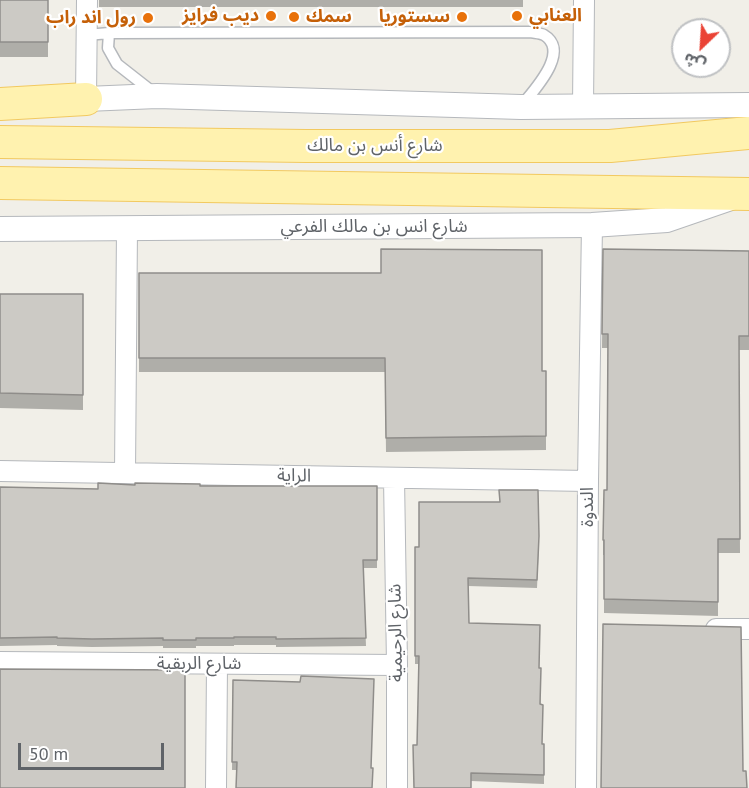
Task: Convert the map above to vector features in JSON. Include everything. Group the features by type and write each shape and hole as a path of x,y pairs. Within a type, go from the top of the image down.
{"main road":[{"path":"0,104 86,99"},
{"name":"شارع أنس بن مالك","path":"0,142 306,146 610,146 749,133"},
{"path":"0,183 747,196"}],"street":[{"path":"86,99 87,0"},
{"path":"583,107 584,0"},
{"path":"0,97 86,99 157,96 521,107 749,105"},
{"path":"521,107 749,126"},
{"name":"شارع انس بن مالك الفرعي","path":"0,229 592,225 667,220 747,196"},
{"path":"0,219 127,228 125,473"},
{"name":"الندوة","path":"586,788 592,225"},
{"name":"الراية","path":"0,471 588,481"},
{"name":"شارع الرحيمية","path":"394,478 397,788"},
{"path":"587,625 610,626"},
{"path":"703,628 749,629"},
{"name":"شارع الربقية","path":"0,662 397,665"},
{"path":"216,788 217,664"}],"lane":[{"path":"87,35 109,33 530,32 544,35 551,42 553,51 549,71 521,107"},
{"path":"109,33 108,48 117,64 157,96"}],"building":[{"path":"0,0 48,0 48,42 0,42"},
{"path":"381,249 542,250 542,371 546,371 546,436 386,438 385,358 139,358 139,273 381,273"},
{"path":"603,249 749,251 749,336 739,336 740,539 718,539 718,602 604,599 603,540 604,490 607,490 608,334 602,334"},
{"path":"0,294 83,294 83,395 0,393"},
{"path":"98,483 200,484 200,486 377,486 377,560 363,560 366,638 234,637 163,640 163,638 0,638 0,487 98,489"},
{"path":"499,490 538,490 537,580 468,578 469,623 540,625 539,668 541,668 540,704 543,705 544,775 471,773 471,788 414,788 413,745 417,745 419,656 415,656 415,547 419,547 419,502 500,502"},
{"path":"603,624 741,627 743,771 746,771 747,788 601,788"},
{"path":"0,669 185,670 185,788 0,788"},
{"path":"301,676 374,679 372,788 236,788 237,762 232,762 233,680 300,682"}],"place":[{"name":"ديب فرايز","path":"271,16"},
{"name":"العنابي","path":"517,16"},
{"name":"سمك","path":"294,17"},
{"name":"سستوريا","path":"462,17"},
{"name":"رول اند راب","path":"148,18"}]}
